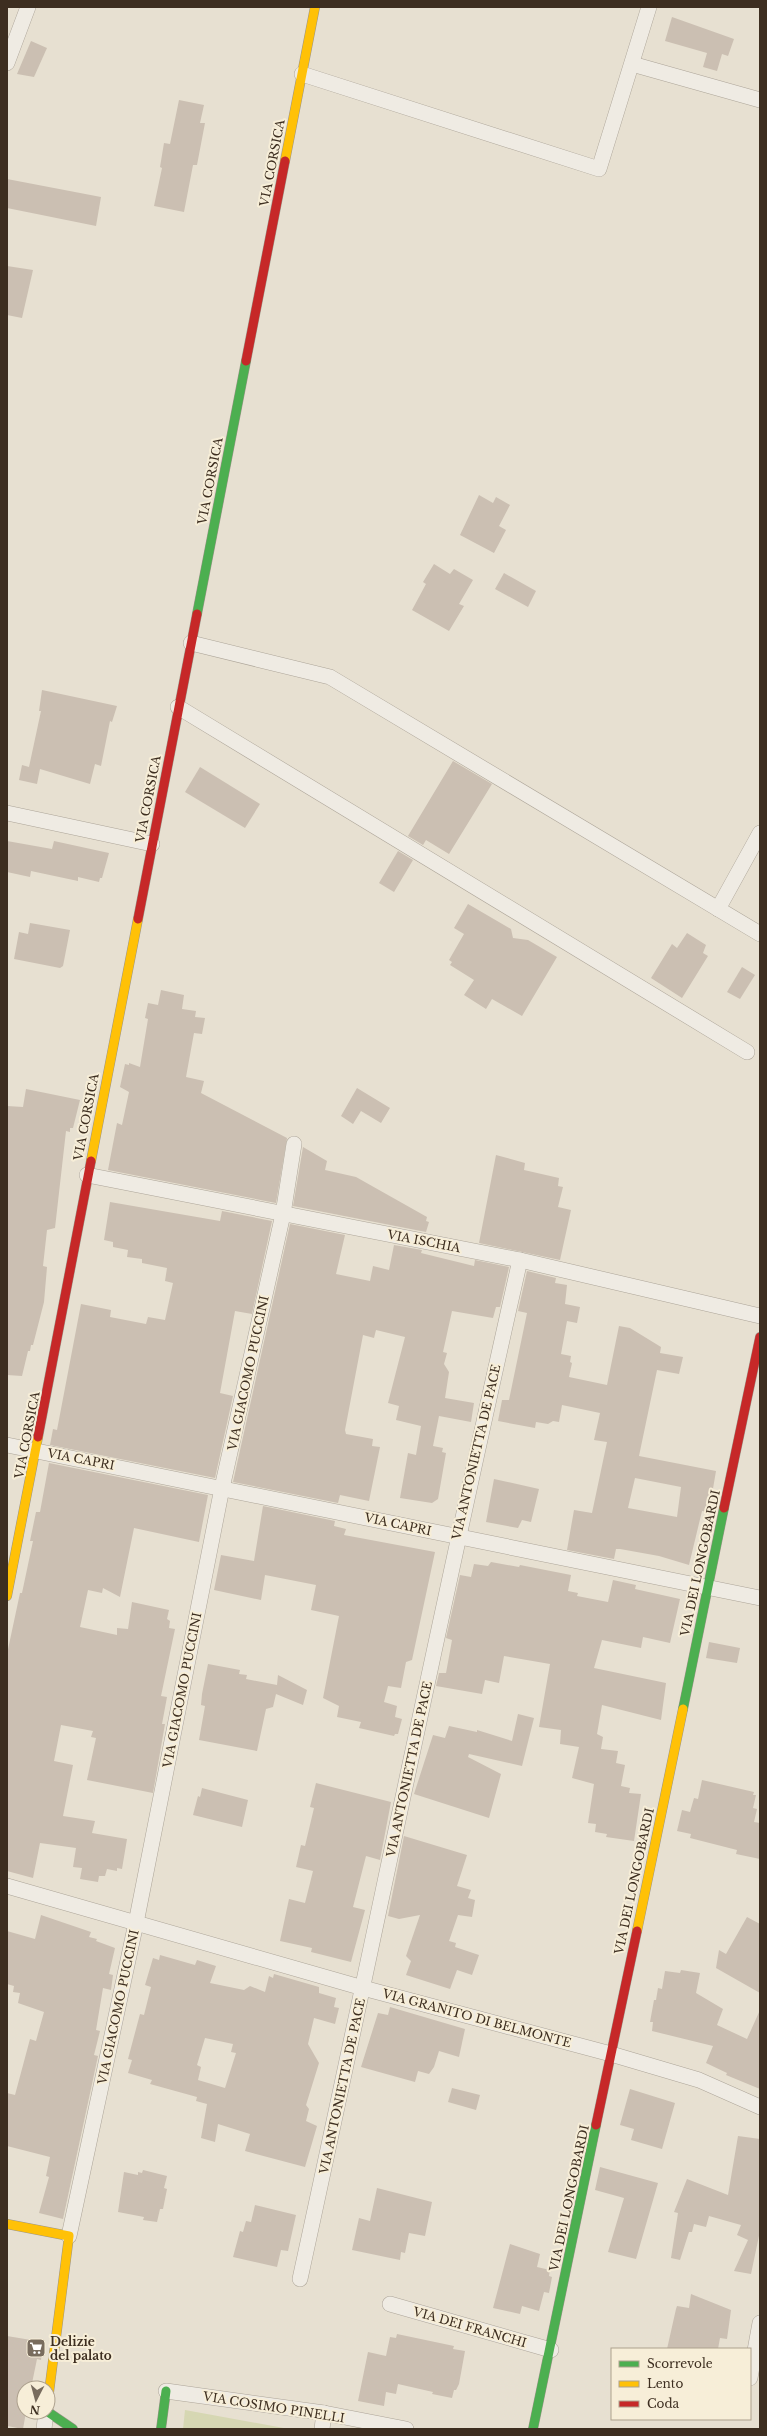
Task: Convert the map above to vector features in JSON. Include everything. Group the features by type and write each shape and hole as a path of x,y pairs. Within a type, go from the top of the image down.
{"main road":[{"name":"VIA CORSICA","path":"7,1596 37,1450 87,1175 315,7"},
{"name":"VIA DEI LONGOBARDI","path":"533,2429 551,2350 707,1587 760,1337"},
{"path":"7,2224 69,2236 51,2380"},
{"path":"162,2429 166,2391"},
{"path":"56,2418 74,2429"}],"street":[{"path":"7,63 12,38 28,7"},
{"path":"302,74 600,169 650,7"},
{"path":"632,64 760,100"},
{"path":"191,643 330,677 760,934"},
{"path":"178,707 747,1052"},
{"path":"7,813 152,844"},
{"path":"718,909 760,833"},
{"name":"VIA GIACOMO PUCCINI","path":"69,2236 136,1923 222,1488 283,1214 294,1144"},
{"name":"VIA ISCHIA","path":"87,1175 520,1260 760,1316"},
{"name":"VIA ANTONIETTA DE PACE","path":"300,2279 363,1988 457,1536 520,1260"},
{"name":"VIA CAPRI","path":"7,1445 760,1598"},
{"name":"VIA GRANITO DI BELMONTE","path":"7,1886 363,1988 611,2054 699,2080 760,2107"},
{"name":"VIA DEI FRANCHI","path":"390,2304 551,2350"},
{"path":"751,2372 760,2323"},
{"name":"VIA COSIMO PINELLI","path":"166,2391 324,2413 406,2429"},
{"path":"322,2429 324,2413"}],"green space":[{"path":"185,2410 289,2429 183,2429"}],"building":[{"path":"672,17 734,39 728,56 722,54 717,71 703,67 707,53 665,41"},
{"path":"31,41 47,48 34,77 17,74"},
{"path":"179,100 204,105 200,123 205,123 197,165 193,165 184,212 154,206 162,168 160,167 164,143 170,144"},
{"path":"7,179 101,197 96,226 7,208"},
{"path":"7,266 33,270 22,318 7,315"},
{"path":"479,495 493,503 496,497 510,505 499,526 506,530 494,553 460,535"},
{"path":"434,564 450,574 454,569 473,580 459,604 464,606 449,631 412,610 426,584 423,582"},
{"path":"504,573 536,591 528,607 495,589"},
{"path":"42,690 117,706 112,722 110,721 101,766 95,764 90,784 40,769 37,784 19,780 22,765 29,767 41,711 39,711"},
{"path":"453,761 492,784 449,854 426,840 423,845 408,836"},
{"path":"200,767 260,804 245,828 185,792"},
{"path":"7,841 52,849 54,841 109,853 102,878 100,878 99,882 78,877 78,881 31,871 30,877 7,872"},
{"path":"398,851 413,860 394,892 379,883"},
{"path":"468,904 511,929 513,938 528,940 557,957 522,1016 492,999 486,1009 464,995 474,980 450,965 452,962 449,960 464,934 454,928"},
{"path":"30,923 70,930 63,966 60,968 14,959 19,932 28,934"},
{"path":"687,933 706,945 703,953 708,956 682,998 651,978 672,944 677,948"},
{"path":"742,967 755,975 740,999 727,992"},
{"path":"161,990 184,995 182,1009 196,1011 195,1017 205,1018 202,1034 194,1033 186,1077 204,1081 201,1093 287,1138 276,1203 108,1170 117,1123 122,1125 129,1092 120,1087 125,1064 129,1065 129,1063 140,1067 148,1019 145,1018 148,1003 158,1005"},
{"path":"357,1088 390,1108 381,1123 361,1111 353,1124 341,1116"},
{"path":"26,1089 80,1100 73,1128 70,1128 70,1132 66,1131 55,1228 47,1230 43,1266 47,1267 44,1302 33,1345 31,1345 30,1351 28,1351 22,1376 7,1375 7,1106 23,1107"},
{"path":"303,1147 327,1161 325,1170 356,1177 427,1217 426,1221 429,1222 426,1232 293,1206"},
{"path":"496,1155 525,1163 524,1170 559,1178 558,1186 563,1187 558,1207 571,1210 560,1260 479,1243"},
{"path":"110,1202 220,1221 222,1211 272,1221 252,1314 235,1311 220,1393 233,1396 215,1478 50,1445 53,1429 57,1430 81,1304 111,1310 110,1317 146,1324 148,1317 165,1320 173,1283 165,1281 167,1268 142,1263 142,1259 127,1257 128,1250 113,1247 113,1242 104,1240"},
{"path":"290,1224 345,1235 336,1274 370,1281 373,1266 389,1270 394,1245 422,1250 421,1253 474,1266 475,1260 509,1267 500,1307 496,1307 493,1318 452,1311 443,1352 447,1353 444,1364 449,1372 445,1398 474,1403 471,1422 439,1416 433,1446 443,1448 442,1452 446,1453 438,1499 432,1503 400,1498 408,1453 416,1455 421,1426 396,1420 399,1406 388,1403 405,1337 376,1330 374,1338 363,1335 345,1430 346,1434 373,1439 372,1446 380,1447 369,1501 340,1495 338,1503 233,1482"},
{"path":"527,1271 556,1278 555,1283 567,1285 565,1304 580,1307 577,1323 567,1321 561,1354 571,1356 570,1362 572,1363 569,1377 607,1385 619,1326 630,1328 661,1347 660,1353 683,1357 679,1374 657,1370 639,1456 716,1471 709,1512 702,1511 689,1565 659,1556 620,1549 616,1549 614,1559 567,1550 574,1510 592,1513 607,1442 594,1440 600,1413 562,1405 559,1422 553,1421 548,1424 536,1422 535,1428 498,1421 502,1400 509,1400 527,1313 518,1311","holes":["635,1478 681,1487 677,1517 628,1508"]},
{"path":"49,1463 208,1495 199,1542 134,1528 120,1597 103,1588 102,1593 88,1590 80,1627 117,1635 117,1628 128,1629 132,1602 169,1610 167,1619 170,1621 169,1628 175,1629 161,1696 167,1697 162,1724 165,1724 153,1793 87,1780 96,1738 91,1737 93,1731 61,1725 54,1761 73,1765 63,1816 95,1821 92,1833 127,1839 122,1869 117,1868 117,1871 107,1869 105,1876 99,1876 98,1882 80,1879 82,1868 73,1867 76,1848 40,1843 33,1878 7,1871 7,1654 33,1541 30,1541 36,1512 40,1512"},
{"path":"494,1479 539,1489 531,1522 522,1520 518,1528 486,1522"},
{"path":"263,1506 335,1521 334,1526 346,1529 344,1535 435,1552 412,1660 406,1662 401,1688 388,1686 384,1702 397,1706 395,1717 402,1719 398,1734 395,1734 394,1736 359,1728 361,1722 337,1717 339,1706 323,1698 339,1616 311,1610 316,1585 265,1575 261,1600 214,1590 221,1555 254,1561"},
{"path":"491,1562 519,1567 520,1565 571,1575 568,1591 578,1593 577,1596 608,1602 613,1580 636,1585 635,1589 680,1599 670,1643 643,1637 641,1648 602,1640 594,1668 666,1683 661,1720 602,1705 597,1734 603,1737 601,1749 618,1751 616,1763 625,1765 621,1786 630,1788 629,1793 641,1794 634,1841 606,1837 607,1834 595,1832 596,1824 588,1823 594,1784 572,1778 579,1747 560,1744 561,1730 539,1727 550,1664 504,1656 499,1683 485,1680 482,1694 436,1686 439,1673 446,1673 452,1640 446,1638 460,1575 471,1577 474,1564 488,1566"},
{"path":"709,1642 740,1648 737,1663 706,1658"},
{"path":"208,1664 240,1670 239,1674 247,1675 246,1679 277,1685 278,1675 307,1690 303,1705 276,1694 273,1707 266,1709 257,1751 199,1740 205,1706 201,1705 202,1694"},
{"path":"518,1714 534,1718 522,1766 469,1754 468,1757 501,1774 489,1818 414,1794 433,1735 445,1738 449,1726 477,1732 477,1730 512,1741"},
{"path":"702,1780 754,1792 753,1795 756,1795 753,1808 757,1809 754,1822 760,1823 760,1859 736,1854 737,1850 690,1838 691,1834 677,1831 682,1810 690,1812 694,1798 698,1799"},
{"path":"316,1783 391,1802 380,1860 366,1856 353,1907 365,1910 351,1962 311,1952 312,1948 280,1941 289,1899 305,1903 313,1871 296,1867 301,1845 305,1846 314,1808 310,1807"},
{"path":"202,1788 248,1800 242,1827 193,1815 198,1796 200,1797"},
{"path":"404,1836 467,1855 457,1886 471,1890 468,1898 475,1900 472,1917 458,1915 449,1941 456,1943 455,1947 479,1955 472,1975 457,1970 450,1989 406,1975 411,1961 406,1956 420,1915 399,1919 388,1916"},
{"path":"41,1915 91,1932 89,1937 97,1939 96,1941 115,1948 109,1974 113,1975 111,1990 103,1988 96,2030 100,2031 94,2055 98,2056 63,2219 39,2213 49,2177 46,2176 50,2157 7,2146 7,2093 15,2095 30,2039 36,2041 44,2012 18,2003 20,1993 13,1992 14,1986 7,1984 7,1931 35,1939"},
{"path":"747,1917 760,1924 760,1993 716,1968 719,1950 726,1954"},
{"path":"160,1955 195,1965 197,1960 216,1966 210,1983 244,1990 250,1986 265,1992 269,1976 273,1978 274,1974 319,1987 319,1993 336,1998 334,2007 339,2008 335,2024 314,2018 308,2044 319,2063 306,2105 309,2109 306,2121 317,2126 305,2167 245,2151 250,2134 218,2124 215,2142 201,2138 207,2104 196,2101 197,2097 150,2084 152,2080 128,2073 132,2060 128,2059 140,2014 144,2015 151,1987 145,1985 153,1958 159,1960","holes":["205,2038 233,2044 231,2052 236,2053 225,2088 198,2080 201,2067 197,2065"]},
{"path":"681,1970 700,1973 696,1993 723,2009 717,2025 747,2039 760,2010 760,2089 726,2075 727,2073 706,2063 713,2046 652,2031 653,2022 650,2022 654,2000 656,2000 658,1988 662,1989 665,1971 680,1973"},
{"path":"390,2007 465,2029 459,2057 439,2051 434,2067 429,2074 418,2071 415,2082 361,2067 378,2013 388,2015"},
{"path":"452,2088 480,2095 476,2110 448,2102"},
{"path":"630,2089 675,2103 662,2149 631,2140 634,2129 620,2125"},
{"path":"738,2136 760,2139 760,2231 751,2274 734,2271 748,2240 737,2235 741,2225 709,2216 706,2227 694,2224 692,2232 689,2232 680,2260 671,2258 678,2213 674,2212 687,2179 728,2195"},
{"path":"600,2167 658,2183 636,2259 608,2252 624,2198 595,2190"},
{"path":"143,2170 167,2176 164,2188 167,2189 163,2209 160,2209 157,2222 143,2220 144,2217 118,2212 124,2172 138,2175 138,2172 142,2173"},
{"path":"377,2188 432,2202 425,2236 409,2233 405,2253 401,2252 400,2260 352,2250 359,2218 370,2221"},
{"path":"255,2205 296,2215 288,2251 281,2250 277,2267 233,2257 240,2231 243,2232 246,2221 251,2222"},
{"path":"510,2244 540,2254 537,2267 550,2270 549,2276 552,2277 549,2293 544,2292 539,2311 522,2306 520,2314 493,2308"},
{"path":"691,2294 731,2310 727,2339 720,2338 718,2348 667,2348 677,2306 689,2308"},
{"path":"397,2334 454,2346 453,2349 465,2351 459,2384 456,2390 454,2390 452,2398 398,2384 396,2394 386,2392 384,2406 358,2401 368,2352 386,2356 390,2337 396,2338"},
{"path":"7,2336 43,2342 41,2360 37,2359 33,2380 16,2380 16,2420 25,2420 23,2429 7,2426"}],"traffic: fast":[{"path":"197,614 246,361"},
{"path":"683,1709 724,1508"},
{"path":"533,2429 596,2125"},
{"path":"161,2429 166,2391"},
{"path":"56,2417 73,2429"}],"traffic: slow":[{"path":"285,161 315,7"},
{"path":"91,1161 138,919"},
{"path":"7,1596 38,1437"},
{"path":"637,1931 683,1709"},
{"path":"7,2224 69,2236 51,2380"}],"traffic: jam":[{"path":"246,361 285,161"},
{"path":"138,919 197,614"},
{"path":"38,1437 91,1161"},
{"path":"724,1508 760,1337"},
{"path":"596,2125 637,1931"}],"place":[{"name":"Delizie del palato","path":"36,2348"}]}
